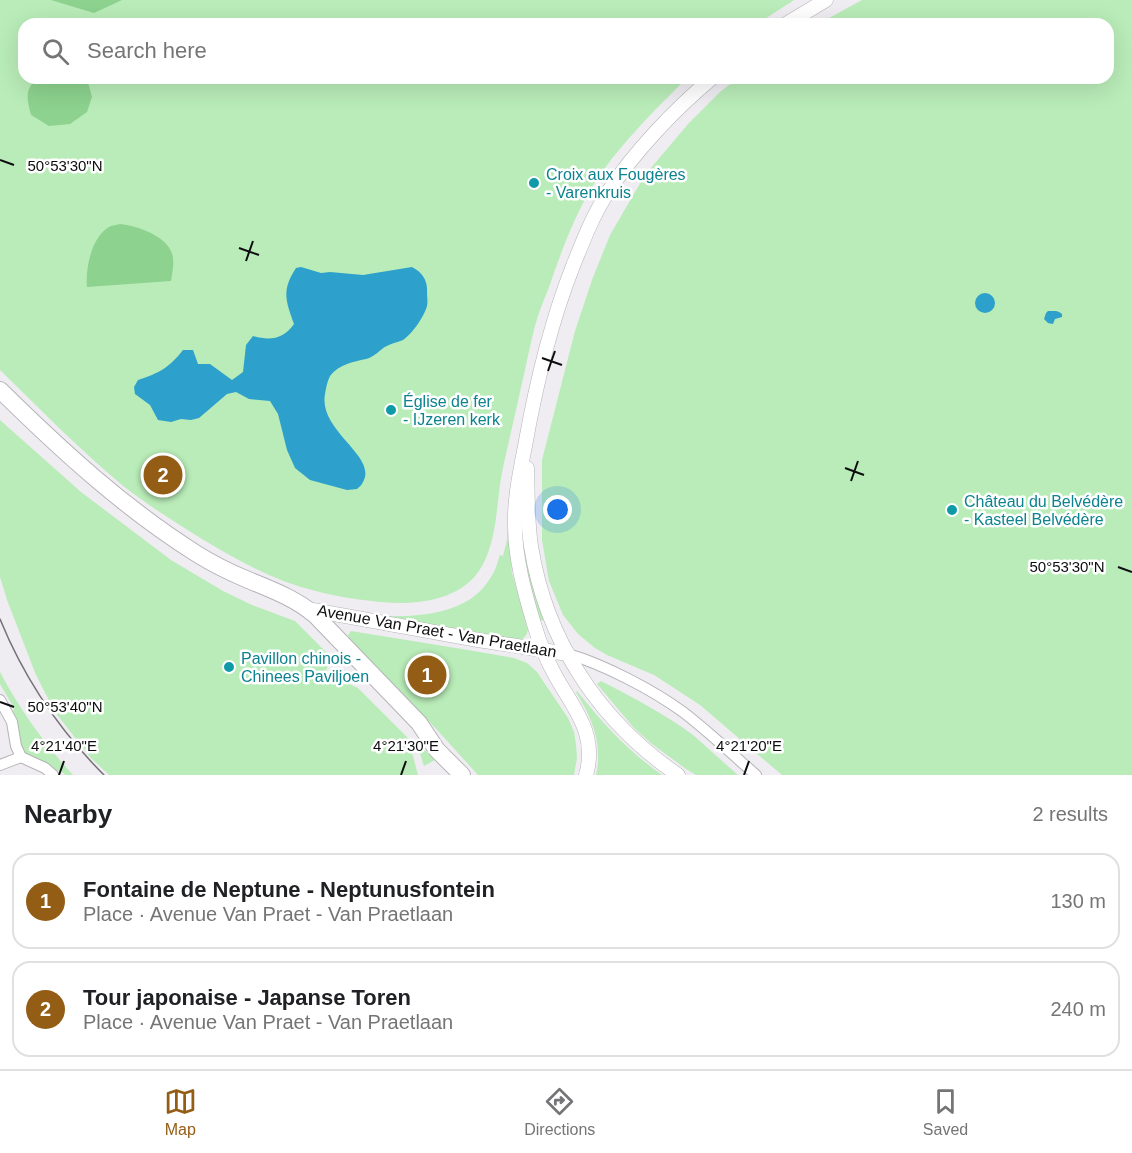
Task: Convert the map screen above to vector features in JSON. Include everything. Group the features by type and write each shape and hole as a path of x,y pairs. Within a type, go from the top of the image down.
{"main road":[{"path":"796,18 826,0"},
{"path":"586,775 589,750 586,729 543,650 522,579 514,528 526,439 555,315 592,220 608,193 642,149 670,117 706,84"},
{"name":"Avenue Van Praet - Van Praetlaan","path":"0,390 55,444 148,522 199,555 241,577 288,596 307,609 419,723 438,750 462,775"},
{"path":"526,439 531,544 540,586 549,613 584,683 606,712 641,748 678,775"},
{"name":"Avenue Van Praet - Van Praetlaan","path":"307,609 568,654"}],"street":[{"path":"568,654 627,679 680,710 756,775"},
{"path":"0,700 12,722 16,746 21,757 45,768 53,775"},
{"path":"0,765 21,757"}],"green space":[{"path":"0,0 794,0 766,18 18,18 18,84 681,84 636,130 602,172 567,237 535,326 501,475 496,515 487,554 475,576 467,584 447,595 424,601 400,603 367,601 316,591 258,570 216,548 137,497 75,443 0,370"},
{"path":"51,0 122,0 94,13"},
{"path":"862,0 1132,0 1132,775 782,775 700,705 654,675 607,655 578,634 563,615 549,581 542,540 542,460 575,331 592,280 610,235 645,175 688,124 720,92 730,84 1114,84 1114,18 829,18"},
{"path":"32,84 89,84 92,97 87,112 70,124 49,126 31,115 28,104"},
{"path":"120,224 144,230 166,244 173,258 171,281 87,287 87,271 91,253 99,236 111,226"},
{"path":"0,420 81,492 171,560 223,591 295,621 331,657 322,682 349,684 358,688 407,737 418,775 109,775 90,757 55,712 36,675 7,600 0,577"},
{"path":"508,528 512,573 528,630 522,639 516,641 380,616 411,616 442,611 470,599 482,590 493,574 500,555 503,556"},
{"path":"522,529 524,529 545,619 540,621 525,564"},
{"path":"351,631 514,658 527,663 537,672 568,718 574,732 577,758 574,775 478,775 350,639 348,635"},
{"path":"0,672 33,726 73,775 65,775 61,771 56,771 23,751 12,715 14,708 0,684"},
{"path":"601,681 682,727 738,775 696,775 686,769 634,728 597,684"},
{"path":"577,691 617,736 662,775 596,775 598,753 595,732"},
{"path":"416,741 435,760 424,766"}],"water":[{"path":"301,267 321,273 363,275 412,267 419,271 426,284 425,310 417,325 403,340 387,346 371,357 342,366 328,380 325,407 330,420 356,452 365,472 363,483 357,489 347,490 310,480 295,468 287,450 278,414 270,401 249,399 236,392 227,394 199,418 171,422 158,420 150,405 135,394 134,387 138,380 163,369 183,350 193,350 198,364 210,364 232,380 243,372 246,345 253,336 276,338 286,333 294,324 286,296 291,276 296,268"},
{"path":"985,293 992,296 995,303 992,310 985,313 978,310 975,303 978,296"},
{"path":"1048,311 1059,312 1062,317 1055,319 1053,324 1048,323 1044,319"}],"tram line":[{"path":"0,619 20,662 44,702 72,740 104,775"}],"place":[{"name":"Croix aux Fougères - Varenkruis","path":"534,183"},
{"name":"Église de fer - IJzeren kerk","path":"391,410"},
{"name":"Tour japonaise - Japanse Toren","path":"163,475"},
{"name":"Château du Belvédère - Kasteel Belvédère","path":"952,510"},
{"name":"Pavillon chinois - Chinees Paviljoen","path":"229,667"},
{"name":"Fontaine de Neptune - Neptunusfontein","path":"427,675"}]}
